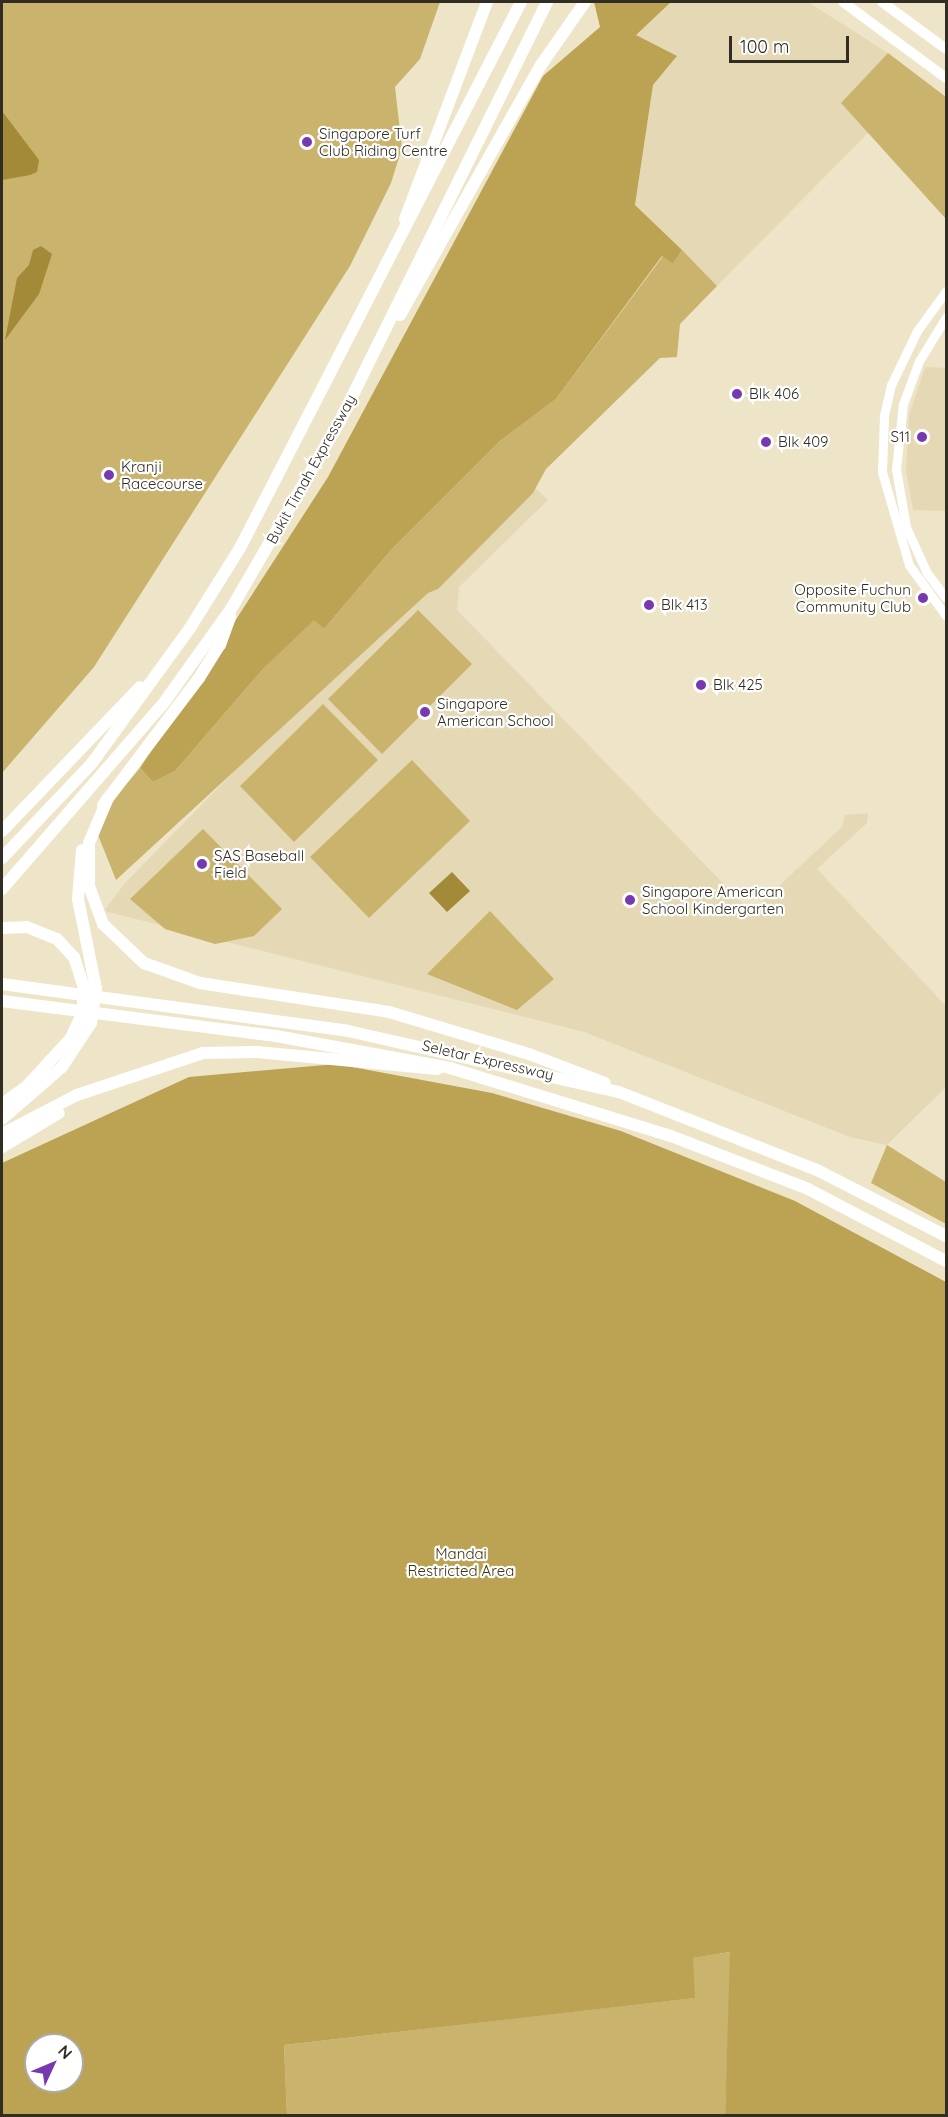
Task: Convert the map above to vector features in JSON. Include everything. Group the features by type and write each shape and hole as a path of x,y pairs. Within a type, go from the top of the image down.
{"highway":[{"path":"405,229 410,197 487,2"},
{"name":"Bukit Timah Expressway","path":"2,858 92,763 240,548 521,2"},
{"name":"Bukit Timah Expressway","path":"2,889 163,704 231,609 339,423 547,2"},
{"path":"339,423 541,64 585,2"},
{"path":"2,1119 62,1067 86,1035 96,989 78,899 80,858 90,825 199,678 226,633 231,609"},
{"path":"2,831 155,674"},
{"path":"108,798 87,855 89,886 98,914 122,946 170,974 200,983 389,1012 592,1076 619,1092"},
{"path":"2,928 27,927 57,939 80,967 84,988 82,1014 72,1038 27,1086 2,1104"},
{"name":"Seletar Expressway","path":"2,984 348,1031 619,1092 817,1170 946,1236"},
{"path":"2,1001 138,1022 276,1036 450,1068"},
{"path":"2,1134 94,1089 204,1053 257,1053 419,1070 450,1068"},
{"name":"Seletar Expressway","path":"450,1068 608,1112 682,1140 807,1189 946,1261"},
{"path":"2,1146 84,1100 94,1089"}],"main road":[{"path":"843,2 946,78"},
{"path":"882,2 946,49"},
{"path":"946,291 917,331 891,385 884,415 882,472 909,564 946,616"},
{"path":"946,317 907,390 899,424 896,469 906,527 927,573 946,598"}],"shaded area":[{"name":"Kranji Racecourse","path":"2,2 440,2 420,59 395,87 402,148 391,183 350,266 94,667 2,773"},
{"path":"671,2 808,2 888,53 841,103 869,132 717,286 635,205 653,85 676,58 635,35"},
{"path":"888,53 946,97 946,219 841,103"},
{"path":"2,111 39,160 37,172 2,180"},
{"path":"41,246 52,254 39,294 5,340 17,278 29,265 33,250"},
{"path":"682,250 717,286 680,324 677,357 660,358 546,469 533,493 438,589 428,593 116,880 98,835 113,800 140,768 153,782 175,771 263,669 314,619 324,629 391,550 500,441 556,399 663,256 673,264"},
{"path":"925,367 946,368 946,511 913,510 906,471 909,415"},
{"name":"Singapore American School","path":"523,476 548,500 459,587 457,610 751,912 842,827 845,815 868,813 867,823 817,869 946,1006 946,1087 887,1145 850,1137 584,1032 104,911 124,884"},
{"path":"418,610 472,664 382,754 328,699"},
{"path":"323,704 378,760 294,842 240,786"},
{"path":"412,760 470,821 369,918 310,857"},
{"name":"SAS Baseball Field","path":"203,829 282,909 254,936 215,944 165,929 130,899"},
{"path":"452,872 470,891 447,912 429,893"},
{"path":"490,911 554,979 517,1010 427,974"},
{"path":"887,1145 946,1182 946,1224 871,1183"},
{"path":"731,1952 725,2115 287,2115 284,2045 694,1998 692,1958"}],"green space":[{"path":"594,2 671,2 636,35 677,56 653,85 635,205 682,250 673,264 662,256 556,399 500,441 391,550 324,629 314,620 263,669 175,771 153,782 140,768 328,477 543,76 600,27"},
{"name":"Mandai Restricted Area","path":"336,1064 492,1093 621,1131 795,1201 946,1282 946,2115 725,2115 730,1952 693,1958 695,1998 284,2045 287,2115 2,2115 2,1163 189,1077"}],"place":[{"name":"Singapore Turf Club Riding Centre","path":"307,142"},
{"name":"Blk 406","path":"737,394"},
{"name":"S11","path":"922,437"},
{"name":"Blk 409","path":"766,442"},
{"name":"Kranji Racecourse","path":"109,475"},
{"name":"Opposite Fuchun Community Club","path":"923,598"},
{"name":"Blk 413","path":"649,605"},
{"name":"Blk 425","path":"701,685"},
{"name":"Singapore American School","path":"425,712"},
{"name":"SAS Baseball Field","path":"202,864"},
{"name":"Singapore American School Kindergarten","path":"630,900"}]}
